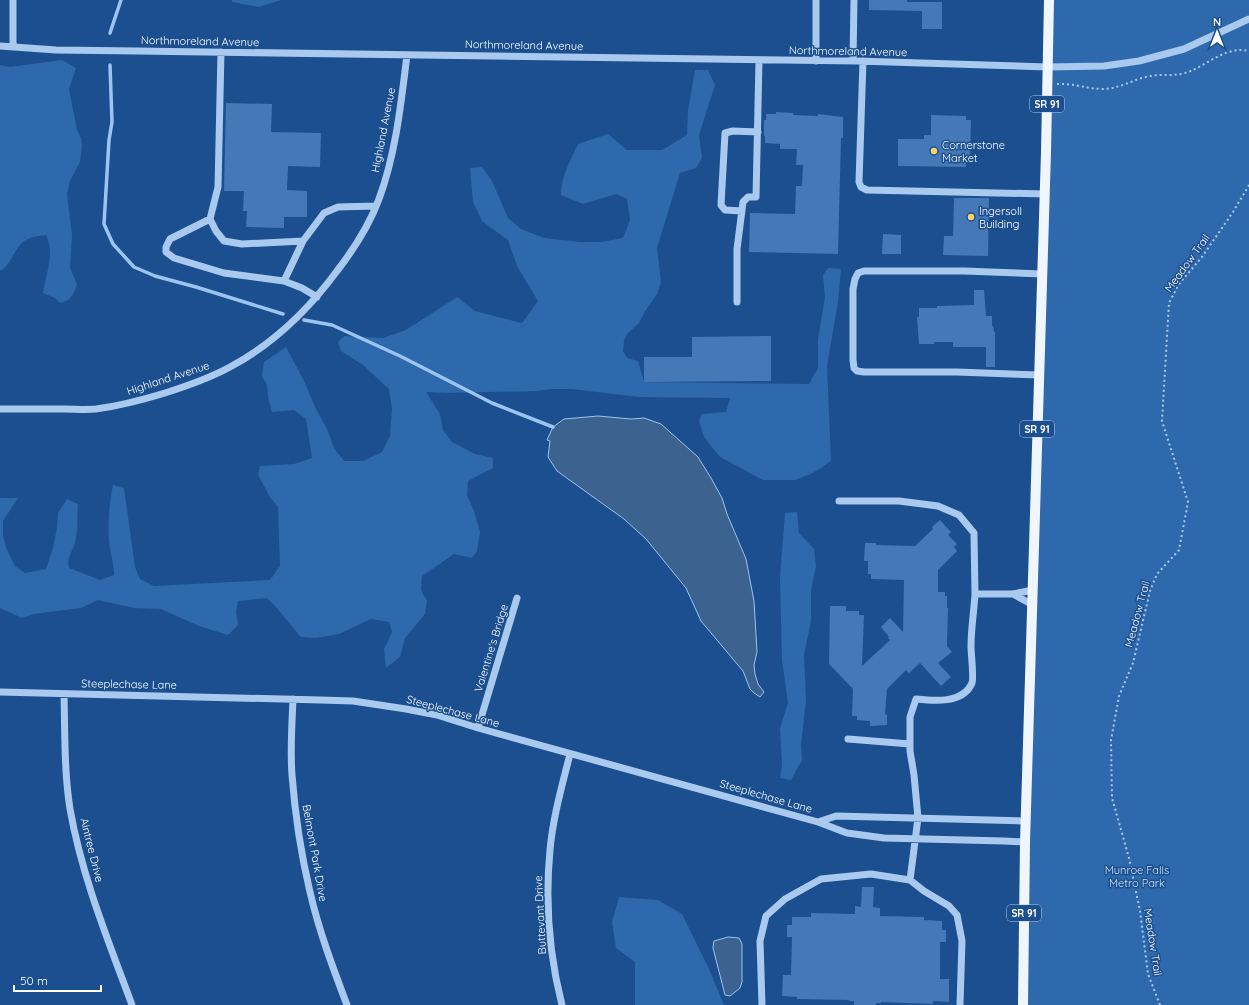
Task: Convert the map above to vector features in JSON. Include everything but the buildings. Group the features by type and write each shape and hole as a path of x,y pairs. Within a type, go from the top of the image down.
{"main road":[{"name":"SR 91","path":"1023,1005 1025,842 1045,194 1049,0"}],"street":[{"path":"13,0 13,47"},
{"path":"816,0 816,61"},
{"path":"853,61 854,0"},
{"name":"Northmoreland Avenue","path":"0,46 64,50 853,61 1048,67 1104,66 1139,61 1184,49 1249,18"},
{"path":"221,52 218,187 210,219 216,231 224,241 242,244 303,241"},
{"name":"Highland Avenue","path":"0,409 94,409 124,404 185,386 231,367 256,352 299,316 317,298 354,248 376,206 385,183 393,154 407,54"},
{"path":"737,302 737,249 743,202 748,196 756,196 759,60"},
{"path":"863,62 859,182 861,187 867,190 1045,194"},
{"path":"742,211 725,210 721,205 725,133 733,131 758,132"},
{"path":"284,282 303,241 324,213 338,206 376,206"},
{"path":"210,219 170,239 166,247 166,252 174,258 224,273 284,282 302,288 317,298"},
{"path":"1039,375 857,371 854,368 853,360 854,289 858,273 864,271 1042,274"},
{"path":"840,501 899,501 938,506 959,515 974,533 975,594 971,645 972,683 965,693 952,699 935,701 916,699 910,717 910,744 918,818 910,880"},
{"path":"975,594 1013,594 1033,590"},
{"path":"1013,594 1033,605"},
{"name":"Valentine's Bridge","path":"478,728 517,598"},
{"name":"Steeplechase Lane","path":"0,692 293,699 353,702 398,707 437,715 570,754 818,822 847,833 884,838 1025,842"},
{"name":"Aintree Drive","path":"64,694 67,784 77,844 92,896 132,1005"},
{"name":"Belmont Park Drive","path":"293,699 292,774 303,855 317,918 331,964 347,1005"},
{"path":"848,739 910,744"},
{"name":"Buttevant Drive","path":"562,1005 551,948 547,885 550,849 556,813 570,754"},
{"name":"Steeplechase Lane","path":"818,822 836,816 1026,821"},
{"path":"762,1005 760,940 766,916 785,899 821,880 870,874 910,880 924,891 949,906 958,916 962,941 960,1005"}],"path":[{"path":"1048,85 1068,83 1089,88 1111,88 1152,75 1179,74 1196,68 1225,53 1239,50 1249,51"},
{"name":"Meadow Trail","path":"1160,1005 1148,974 1140,911 1129,858 1112,798 1111,740 1119,696 1133,663 1150,592 1157,574 1179,550 1187,510 1188,502 1162,421 1169,303 1179,284 1202,257 1233,212 1249,185"}],"green space":[{"path":"232,0 281,0 259,7 232,2"},
{"name":"Munroe Falls Metro Park","path":"1049,0 1249,0 1249,1005 1023,1005"},
{"path":"62,60 76,68 69,89 77,130 81,138 82,146 80,162 70,181 67,194 72,235 70,268 77,284 72,296 67,301 60,303 55,298 43,293 50,256 49,241 46,235 32,237 23,242 16,250 8,264 0,271 0,65 10,67"},
{"path":"695,70 708,70 715,85 699,135 702,158 696,168 680,173 657,248 661,282 657,294 645,311 639,323 627,334 624,341 623,351 627,358 638,361 644,382 809,384 818,368 818,339 825,297 823,275 828,268 841,269 838,302 827,366 831,461 813,473 795,480 763,480 720,457 704,437 699,421 702,414 726,412 730,398 638,397 572,389 447,393 426,392 440,414 443,430 452,442 475,454 493,458 493,468 468,481 467,495 474,511 480,532 477,551 472,558 454,554 422,576 421,590 427,601 425,614 405,638 400,657 386,668 384,649 392,632 389,622 371,619 339,634 316,638 301,637 267,598 238,601 236,611 238,625 228,635 199,626 161,609 134,608 98,600 81,608 34,614 22,618 0,608 0,498 18,498 3,521 3,536 7,550 15,566 25,573 46,569 53,548 58,513 67,499 78,504 76,539 69,557 69,568 100,580 114,575 109,541 110,506 113,485 124,488 135,567 140,579 154,586 270,580 280,566 278,507 270,497 258,475 260,466 294,464 312,458 306,419 294,410 272,412 267,385 262,376 264,362 286,347 327,429 334,448 344,461 363,461 382,452 390,436 392,409 389,389 363,365 341,351 338,342 344,336 383,338 406,330 457,297 475,311 522,323 538,301 517,266 508,240 482,221 473,202 470,168 482,167 492,181 508,218 521,229 544,238 581,242 601,242 623,238 630,220 627,199 616,194 583,204 561,195 562,182 566,169 578,144 608,134 627,150 662,150 687,135 688,110"},
{"path":"797,512 799,533 814,549 816,566 811,590 811,621 804,655 806,700 801,746 802,760 791,780 780,778 782,764 780,728 788,703 782,660 780,577 785,513"},
{"path":"619,897 658,900 682,914 709,969 724,1005 635,1005 635,962 616,948 612,922"}],"shaded area":[{"path":"598,416 631,419 644,418 661,424 698,457 711,478 722,498 727,514 746,559 754,601 757,652 754,665 755,674 758,684 764,692 760,697 750,689 743,671 701,621 686,588 646,539 624,519 557,471 548,457 550,441 547,440 553,427 564,419"},
{"path":"728,937 739,938 742,944 742,982 740,988 730,996 725,995 713,948 714,941"}],"waterway":[{"path":"110,33 121,0"},
{"path":"110,65 112,122 109,140 104,224 113,244 134,267 155,276 283,314"},
{"path":"304,320 332,325 400,356 492,403 553,427"}],"place":[{"name":"Cornerstone Market","path":"934,151"},
{"name":"Ingersoll Building","path":"971,217"}]}
